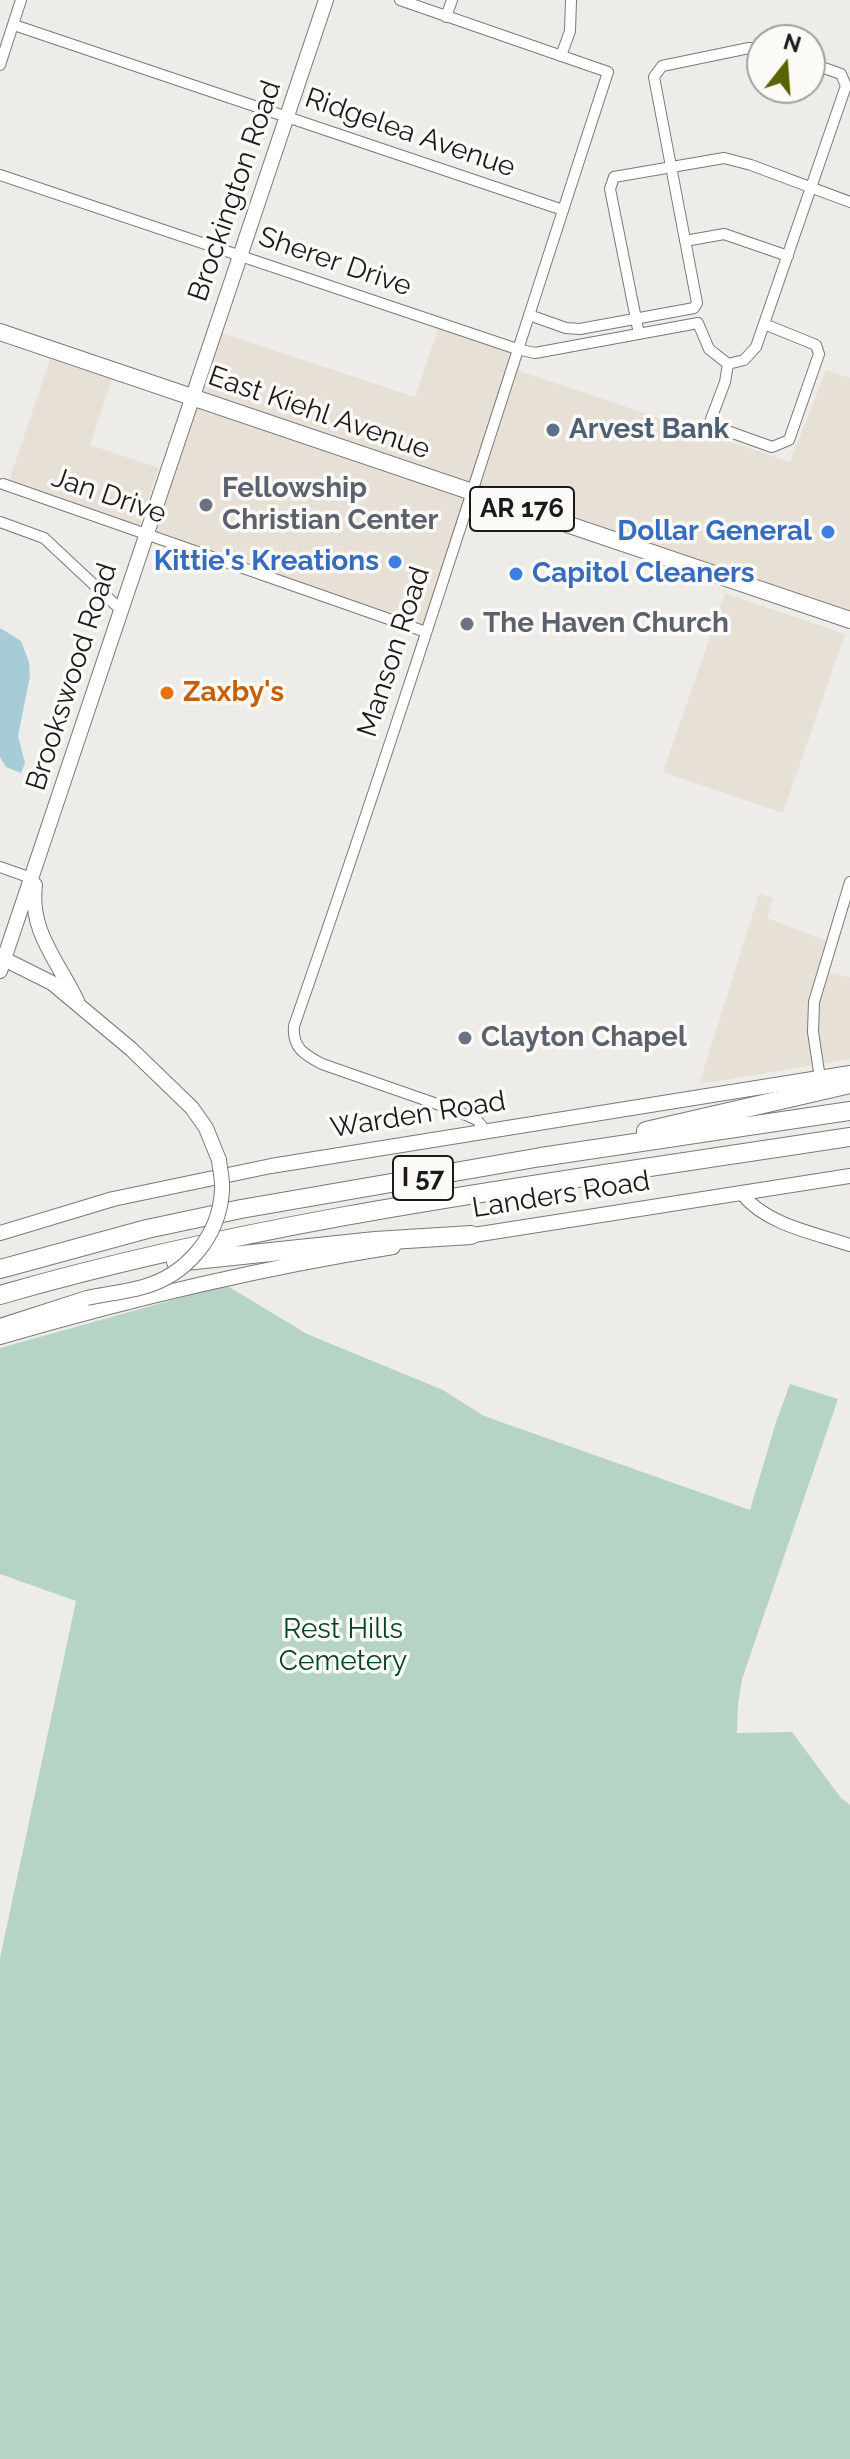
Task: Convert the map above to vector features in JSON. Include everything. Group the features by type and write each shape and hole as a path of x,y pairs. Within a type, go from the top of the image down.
{"highway":[{"path":"541,1157 850,1084"},
{"name":"I 57","path":"0,1269 147,1229 241,1209 541,1157 850,1111"},
{"name":"I 57","path":"0,1295 121,1262 315,1221 850,1137"},
{"path":"121,1262 156,1265 220,1256 471,1235"}],"main road":[{"name":"Brockington Road","path":"193,398 326,0"},
{"name":"East Kiehl Avenue","path":"0,332 850,620"},
{"name":"Brookswood Road","path":"1,963 193,398"},
{"path":"39,856 33,902 38,930 78,1004"},
{"path":"0,1326 87,1298 144,1287 172,1275 198,1253 213,1227 222,1189 219,1160 206,1128 192,1108 131,1049 52,983 1,963"},
{"name":"Warden Road","path":"0,1233 69,1211 194,1181 850,1073"},
{"name":"Landers Road","path":"0,1337 216,1279 344,1255 850,1176"}],"street":[{"path":"1,58 21,0"},
{"path":"400,0 561,56 570,31 571,0"},
{"path":"446,17 452,0"},
{"name":"Ridgelea Avenue","path":"14,25 563,210"},
{"path":"728,364 709,349 694,308 697,303 654,77 662,66 746,49"},
{"name":"Manson Road","path":"486,1131 477,1120 457,1111 313,1059 299,1049 293,1034 608,72 561,56"},
{"path":"728,364 744,360 756,347 846,86 845,75 826,68"},
{"path":"639,334 610,189 614,177 724,158 850,202"},
{"name":"Sherer Drive","path":"0,175 535,353 698,323"},
{"path":"685,241 724,234 788,256"},
{"path":"529,315 566,328 591,327 694,308"},
{"path":"728,364 725,382 711,419 716,427 772,447 789,440 819,354 816,345 764,324"},
{"path":"591,327 593,342"},
{"path":"565,347 566,328"},
{"name":"Jan Drive","path":"3,484 426,632"},
{"path":"0,522 44,538 121,610"},
{"path":"0,867 31,878"},
{"path":"820,1078 813,1032 814,1002 850,882"},
{"path":"742,1194 757,1209 778,1220 850,1245"}],"shaded area":[{"path":"440,323 517,349 522,357 519,371 790,462 826,370 850,378 850,620 471,492 426,632 145,539 215,331 415,397"},
{"path":"50,359 112,379 90,445 159,468 137,533 6,490"},
{"path":"725,593 845,634 783,813 663,772"},
{"path":"759,894 773,898 767,918 832,943 823,971 850,977 850,1059 699,1084"}],"green space":[{"name":"Rest Hills Cemetery","path":"226,1285 307,1334 443,1390 484,1416 750,1510 790,1384 838,1399 742,1679 737,1733 792,1732 841,1798 850,1805 850,2459 0,2459 0,1958 76,1601 0,1574 0,1348"}],"water":[{"path":"0,628 21,641 29,662 30,676 18,736 25,763 21,773 6,767 0,757"}],"place":[{"name":"Arvest Bank","path":"553,430"},
{"name":"Fellowship Christian Center","path":"206,505"},
{"name":"Dollar General","path":"828,532"},
{"name":"Kittie's Kreations","path":"395,562"},
{"name":"Capitol Cleaners","path":"516,574"},
{"name":"The Haven Church","path":"467,624"},
{"name":"Zaxby's","path":"167,693"},
{"name":"Clayton Chapel","path":"465,1038"}]}
